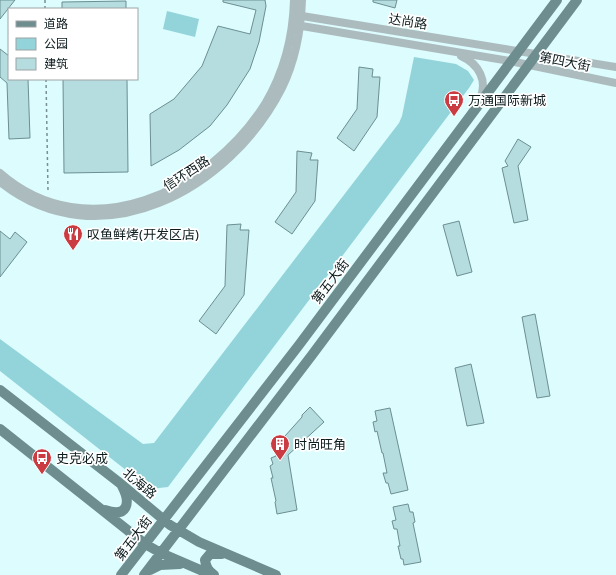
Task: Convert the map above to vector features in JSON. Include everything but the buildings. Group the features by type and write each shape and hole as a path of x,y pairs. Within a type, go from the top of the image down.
{"main road":[{"name":"第五大街","path":"170,532 182,496 299,345 556,0"},
{"name":"第五大街","path":"121,575 128,566 154,548 197,506 307,362 577,0"},
{"name":"北海路","path":"0,390 140,500 170,532 175,554 188,565"},
{"path":"0,429 102,508 121,525 154,548 188,565 213,575"},
{"path":"102,508 113,513 120,513 124,509 128,503 126,494 121,484"},
{"path":"140,500 149,512 157,529"},
{"path":"197,506 192,516 190,528 192,534 199,542"},
{"path":"121,525 130,536 134,546 133,556 128,566"},
{"name":"第五大街","path":"144,575 154,548 157,529 170,532"},
{"path":"170,532 199,542 276,575"},
{"path":"213,575 206,565 205,560 207,556 214,553 230,555"},
{"path":"144,575 160,565 168,563 188,565"}],"street":[{"path":"294,0 297,15"},
{"path":"297,15 302,0"},
{"name":"信环西路","path":"0,182 19,196 47,209 66,214 96,216 118,215 141,209 159,203 187,190 216,169 237,150 255,130 270,108 282,87 292,63 297,15"},
{"name":"达尚路","path":"297,15 518,51"},
{"name":"信环西路","path":"0,173 20,188 38,197 60,205 89,209 108,209 128,205 168,191 196,174 218,157 237,139 266,102 283,65 297,26"},
{"name":"达尚路","path":"297,26 510,61"},
{"path":"449,51 469,60 481,74 484,85 477,105"},
{"name":"第四大街","path":"518,51 616,67"},
{"name":"第四大街","path":"510,61 616,83"}],"path":[{"path":"46,80 48,201"}],"green space":[{"path":"167,11 199,19 195,37 163,29"},
{"path":"414,57 456,64 468,71 474,80 168,487 150,489 0,371 0,339 143,444 154,443 399,123 402,116"}],"place":[{"name":"万通国际新城","path":"454,117"},
{"name":"叹鱼鲜烤(开发区店)","path":"73,251"},
{"name":"时尚旺角","path":"280,461"},
{"name":"史克必成","path":"42,475"}]}
